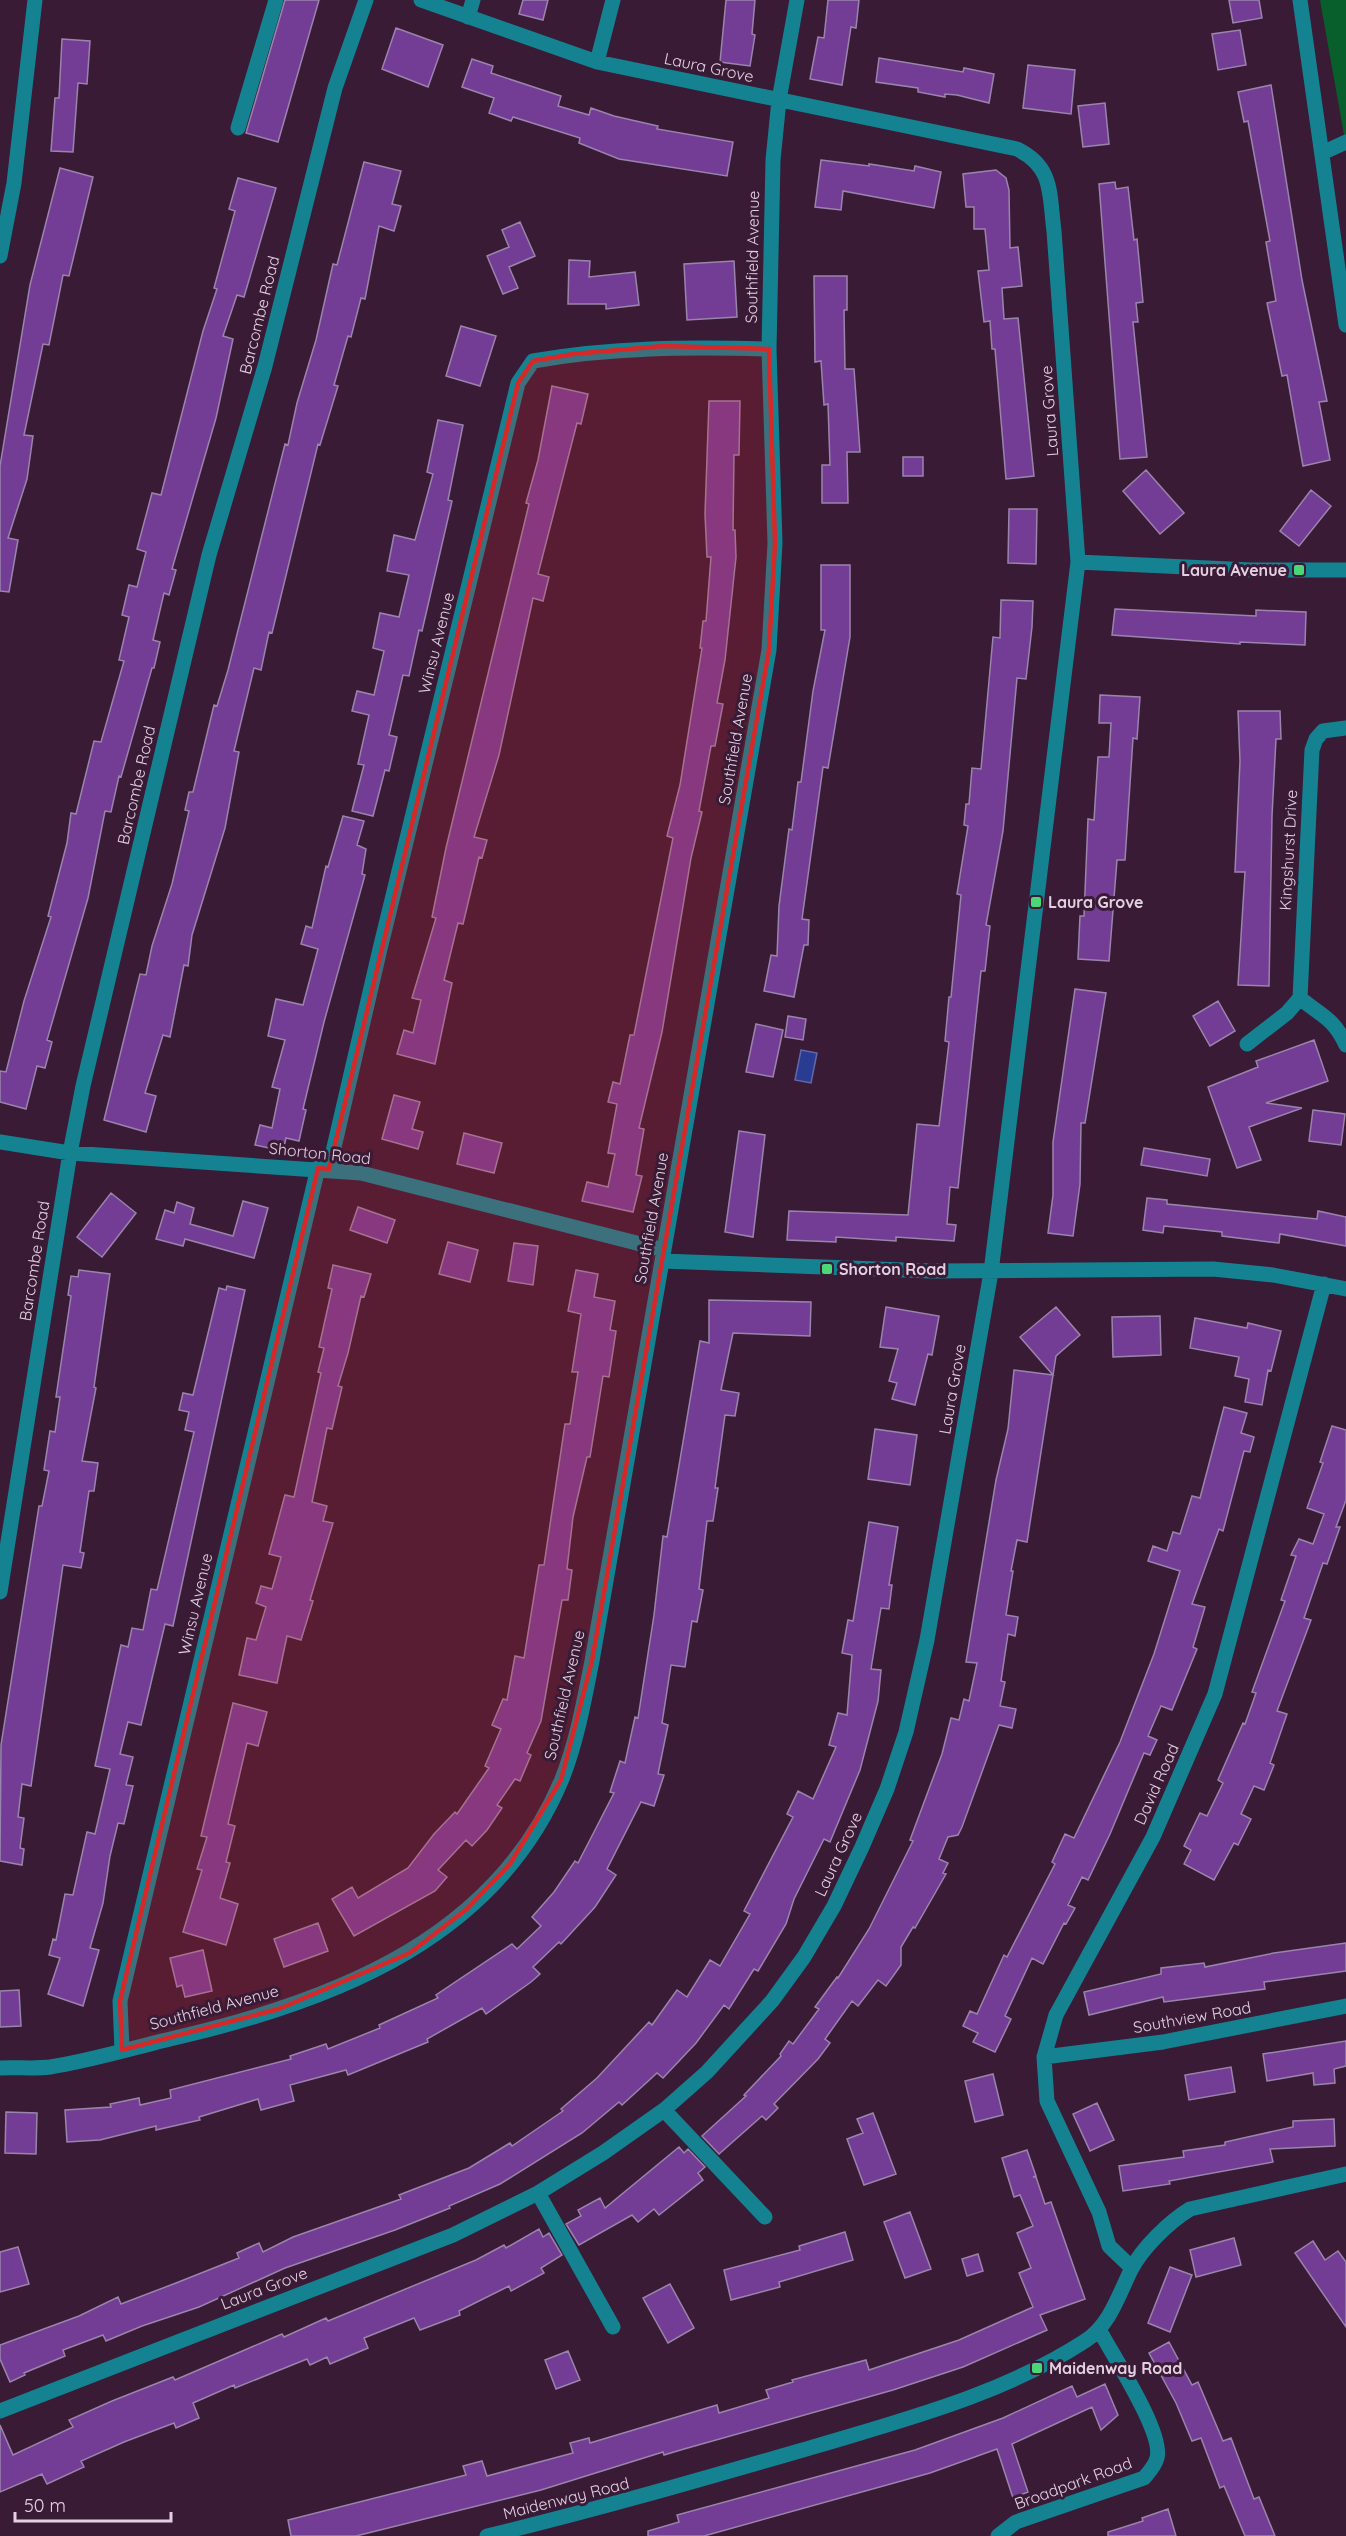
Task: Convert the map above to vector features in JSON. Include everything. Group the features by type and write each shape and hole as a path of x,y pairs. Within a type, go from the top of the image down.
{"street":[{"path":"0,256 15,183 35,0"},
{"path":"238,128 276,0"},
{"name":"Barcombe Road","path":"0,1592 70,1153 83,1086 209,555 265,366 335,88 366,0"},
{"name":"Laura Grove","path":"0,2411 453,2235 538,2193 664,2110 744,2034 804,1957 834,1906 887,1789 906,1732 927,1640 991,1272 1078,562 1054,231 1047,179 1041,166 1030,156 1017,149 597,62 421,0"},
{"path":"468,17 473,0"},
{"path":"597,62 613,0"},
{"name":"Southfield Avenue","path":"0,2068 49,2067 215,2028 279,2009 391,1963 436,1935 467,1909 510,1864 525,1843 561,1780 575,1742 592,1661 769,650 775,543 769,349 773,160 779,100 797,0"},
{"path":"1300,0 1346,325"},
{"path":"1322,153 1346,142"},
{"name":"Winsu Avenue","path":"122,2050 120,2001 518,383 533,361 573,354 663,346 769,349"},
{"path":"1078,562 1251,570 1346,570"},
{"name":"Kingshurst Drive","path":"1300,998 1312,750 1323,730 1346,728"},
{"path":"1247,1044 1287,1013 1300,998 1314,1010 1330,1018 1346,1045"},
{"name":"Shorton Road","path":"0,1142 70,1153 323,1169 372,1176 663,1256 827,1269 991,1272 1214,1269 1346,1289"},
{"name":"David Road","path":"1132,2268 1109,2246 1099,2212 1047,2102 1044,2057 1056,2015 1153,1837 1215,1694 1323,1284"},
{"name":"Southview Road","path":"1044,2057 1163,2042 1346,2006"},
{"path":"664,2110 765,2217"},
{"path":"1100,2331 1132,2268 1172,2220 1190,2210 1346,2174"},
{"path":"538,2193 613,2327"},
{"name":"Maidenway Road","path":"488,2536 669,2490 900,2421 978,2394 1037,2368 1100,2331"},
{"name":"Broadpark Road","path":"998,2536 1016,2522 1144,2478 1152,2469 1157,2458 1156,2439 1134,2389 1100,2331"}],"highlighted area":[{"path":"663,346 769,349 775,543 769,650 592,1661 561,1780 510,1864 467,1909 410,1953 279,2009 122,2050 120,2001 318,1168 329,1169 518,383 533,361 573,354"}],"green space":[{"path":"1320,0 1346,0 1346,146"}],"shaded area":[{"path":"801,1050 817,1053 811,1083 795,1080"}],"building":[{"path":"285,0 319,0 278,142 246,133"},
{"path":"523,0 548,0 543,20 519,14"},
{"path":"726,0 755,0 752,34 755,35 750,66 720,62"},
{"path":"828,0 859,0 856,28 851,27 842,85 810,79 818,37 824,38"},
{"path":"1229,0 1259,0 1262,18 1233,23"},
{"path":"396,28 443,45 428,87 382,69"},
{"path":"1240,30 1246,65 1218,70 1212,34"},
{"path":"62,39 90,41 87,84 78,83 73,152 51,151 55,98 59,98"},
{"path":"879,58 963,72 964,68 994,74 989,103 957,95 945,94 945,97 918,92 918,88 876,82"},
{"path":"472,59 493,66 491,73 561,96 558,106 589,115 591,108 658,126 657,129 733,142 727,176 619,159 579,143 580,138 513,117 511,121 489,113 494,98 462,87"},
{"path":"1028,65 1075,70 1071,114 1023,108"},
{"path":"1271,85 1302,280 1327,401 1319,402 1330,460 1303,466 1287,375 1282,376 1267,303 1276,301 1266,242 1270,241 1248,121 1244,122 1238,92"},
{"path":"1105,103 1109,144 1083,147 1078,106"},
{"path":"821,160 914,171 915,166 941,172 934,208 843,191 841,210 815,207"},
{"path":"364,162 401,171 392,204 401,206 394,231 379,226 365,299 361,298 351,337 348,336 334,385 338,386 320,445 318,444 272,633 269,632 261,670 254,668 234,751 239,752 225,828 192,935 188,966 184,965 170,1037 163,1035 145,1093 156,1096 146,1132 104,1120 140,974 146,975 152,946 172,884 189,811 185,810 189,792 193,792 214,705 217,706 228,670 285,444 288,445 297,403 316,340 333,264 337,265"},
{"path":"60,168 93,177 69,276 63,275 49,345 43,344 24,435 33,436 27,479 8,538 18,540 9,592 0,591 0,466 30,285"},
{"path":"996,170 1006,178 1009,190 1010,248 1018,247 1022,286 1002,288 1004,319 1018,318 1034,476 1006,479 995,349 992,349 990,321 984,322 978,271 989,270 985,229 974,229 974,207 966,207 963,174"},
{"path":"238,178 276,188 244,297 237,295 223,336 233,339 216,418 172,569 176,570 169,595 164,593 153,640 160,642 154,668 152,668 121,777 119,776 111,812 105,811 88,898 47,1040 52,1042 45,1068 37,1066 26,1109 0,1102 0,1071 6,1072 24,1001 51,917 48,916 67,843 71,813 76,814 94,741 101,742 124,661 119,660 129,617 122,615 129,585 137,587 146,552 137,549 152,493 161,495 203,331 217,289 214,288 235,211 229,209"},
{"path":"1115,182 1116,189 1128,187 1134,240 1137,239 1143,302 1136,303 1138,322 1133,322 1147,457 1120,459 1099,184"},
{"path":"520,222 535,256 509,267 518,288 503,294 487,256 509,247 502,230"},
{"path":"569,260 590,261 589,277 635,272 639,305 606,309 606,304 568,304"},
{"path":"734,261 737,317 687,320 684,264"},
{"path":"814,276 847,276 847,310 844,310 845,369 854,369 860,452 847,452 848,503 822,503 822,465 830,465 828,404 824,405 821,361 815,362"},
{"path":"461,326 496,336 480,386 446,376"},
{"path":"552,386 588,394 581,424 577,423 538,574 549,577 543,601 533,598 499,755 474,837 487,840 482,858 479,857 463,924 458,923 444,980 452,983 435,1064 397,1054 404,1030 413,1033 421,1000 412,998 436,918 432,917 446,848 529,504 526,503 538,460"},
{"path":"709,401 740,401 739,455 734,455 733,530 735,530 736,557 725,660 717,703 723,704 715,746 711,746 699,811 702,812 691,858 662,1032 639,1128 644,1129 636,1175 642,1176 633,1212 582,1201 587,1182 608,1187 615,1154 608,1153 617,1104 608,1102 613,1082 620,1084 630,1035 634,1035 673,838 667,836 680,785 702,648 700,648 703,621 706,621 711,557 707,557 705,514"},
{"path":"438,420 463,425 448,500 452,501 422,631 419,630 409,676 403,675 389,735 397,737 389,771 385,770 373,816 352,811 364,765 358,764 369,715 352,711 357,691 374,695 384,651 373,648 380,613 399,617 409,575 387,571 394,535 415,540 433,474 427,472"},
{"path":"903,457 923,457 923,476 903,476"},
{"path":"1146,470 1184,513 1160,534 1123,491"},
{"path":"1311,490 1331,506 1299,546 1280,531"},
{"path":"1009,509 1037,509 1036,564 1008,563"},
{"path":"821,565 850,565 850,637 828,768 823,767 802,919 809,920 808,945 804,945 794,997 764,991 771,955 777,956 779,906 789,829 792,830 798,782 801,782 813,691 825,630 821,630"},
{"path":"1001,600 1033,601 1032,627 1026,679 1017,678 1003,831 986,925 990,926 985,971 981,971 958,1188 950,1187 947,1224 956,1225 954,1241 896,1237 896,1241 836,1237 836,1242 787,1240 789,1211 908,1215 917,1124 939,1126 949,1042 945,1041 949,997 951,997 961,895 957,894 968,826 964,825 966,804 969,804 972,768 981,769 993,637 1000,638"},
{"path":"1115,609 1256,616 1256,610 1306,612 1305,645 1240,642 1240,644 1112,635"},
{"path":"1100,695 1140,697 1137,739 1133,738 1125,860 1117,860 1109,961 1078,959 1080,916 1084,916 1088,819 1094,820 1098,757 1109,757 1111,723 1099,723"},
{"path":"1238,711 1280,711 1281,739 1276,739 1272,816 1269,986 1238,985 1245,872 1235,872 1240,761"},
{"path":"343,816 364,821 357,845 366,849 362,874 365,875 324,1022 303,1109 306,1110 299,1141 286,1138 283,1151 255,1145 260,1125 272,1128 280,1089 272,1087 285,1040 268,1036 276,999 303,1005 318,949 301,944 306,926 312,928 326,866 328,867"},
{"path":"1075,989 1106,993 1085,1123 1081,1123 1080,1184 1073,1236 1048,1233 1053,1195 1053,1142"},
{"path":"1218,1001 1235,1031 1210,1046 1193,1016"},
{"path":"788,1016 806,1019 803,1040 785,1037"},
{"path":"756,1024 783,1030 773,1077 746,1072"},
{"path":"1314,1040 1328,1081 1266,1103 1302,1108 1249,1127 1261,1160 1237,1168 1208,1087 1258,1067 1256,1061"},
{"path":"394,1095 420,1102 412,1129 423,1132 418,1149 382,1139"},
{"path":"1313,1110 1345,1114 1341,1145 1309,1141"},
{"path":"739,1131 765,1135 753,1237 725,1232"},
{"path":"464,1133 502,1143 494,1173 457,1164"},
{"path":"1144,1148 1210,1159 1207,1176 1141,1165"},
{"path":"111,1193 136,1213 102,1257 77,1237"},
{"path":"1147,1198 1167,1200 1167,1204 1317,1219 1318,1211 1346,1217 1346,1246 1280,1234 1279,1243 1222,1236 1222,1232 1164,1226 1163,1233 1143,1230"},
{"path":"243,1201 268,1208 254,1258 185,1239 183,1246 156,1239 165,1210 174,1213 177,1202 194,1208 190,1224 233,1236"},
{"path":"358,1207 395,1220 387,1243 350,1230"},
{"path":"448,1242 478,1250 470,1282 439,1274"},
{"path":"514,1243 538,1246 533,1285 508,1281"},
{"path":"333,1265 371,1274 364,1297 361,1296 338,1386 342,1387 332,1429 327,1428 312,1502 327,1506 323,1521 333,1523 310,1600 313,1601 301,1640 287,1636 277,1683 239,1675 247,1638 256,1640 266,1607 256,1603 261,1586 272,1589 281,1557 269,1554 285,1495 294,1497 321,1373 318,1372 324,1348 319,1347 332,1289 328,1288"},
{"path":"79,1270 110,1274 94,1387 96,1388 82,1461 98,1463 94,1491 89,1491 80,1552 84,1553 81,1568 63,1565 31,1786 22,1784 18,1817 24,1818 20,1848 24,1849 22,1865 0,1861 1,1745 39,1506 42,1506 49,1471 44,1470 50,1431 55,1432 60,1397 56,1397 71,1296 68,1295 71,1276 78,1277"},
{"path":"576,1270 598,1274 594,1297 615,1301 610,1330 616,1331 609,1377 603,1376 590,1457 587,1457 573,1517 567,1569 572,1570 568,1600 562,1600 541,1721 527,1753 531,1755 520,1781 515,1779 497,1805 502,1808 487,1830 472,1846 466,1840 438,1870 447,1877 435,1891 354,1936 332,1899 352,1887 358,1898 408,1868 434,1834 455,1812 457,1814 489,1768 485,1766 501,1729 492,1725 503,1699 507,1700 515,1656 524,1658 539,1565 544,1565 565,1424 570,1424 578,1372 572,1372 581,1314 568,1311"},
{"path":"227,1286 245,1290 173,1626 165,1624 141,1725 128,1722 120,1754 133,1757 126,1785 133,1786 124,1824 118,1823 110,1856 103,1903 90,1948 99,1950 83,2006 48,1994 60,1958 49,1955 53,1939 56,1940 65,1894 73,1895 87,1832 95,1834 110,1769 95,1766 121,1645 128,1647 132,1628 143,1630 151,1589 157,1590 194,1432 185,1430 189,1412 179,1410 183,1393 193,1395 219,1288 226,1290"},
{"path":"709,1300 811,1302 810,1336 733,1333 721,1390 739,1393 735,1416 725,1415 713,1521 707,1521 699,1589 703,1590 697,1622 692,1621 685,1667 671,1665 662,1723 668,1725 658,1774 664,1775 654,1806 641,1802 607,1869 616,1875 595,1907 561,1944 559,1942 533,1967 540,1974 531,1982 486,2014 482,2008 427,2039 428,2042 348,2075 346,2070 290,2085 294,2101 261,2110 258,2099 199,2117 200,2120 156,2130 156,2126 100,2140 67,2142 65,2110 111,2107 110,2104 139,2098 140,2105 171,2098 170,2090 291,2059 290,2056 326,2044 328,2049 380,2028 379,2025 438,1998 436,1995 512,1944 517,1949 541,1926 532,1917 554,1892 575,1861 578,1863 614,1793 610,1792 620,1761 625,1763 635,1717 638,1718 654,1615 663,1536 667,1537 700,1341 709,1343"},
{"path":"886,1307 939,1316 932,1355 928,1354 915,1405 892,1399 897,1383 889,1381 898,1349 880,1347"},
{"path":"1056,1307 1080,1335 1056,1356 1027,1542 1017,1540 1011,1571 1013,1571 1006,1615 1018,1617 1015,1636 1008,1634 1001,1681 1005,1682 1000,1706 1016,1709 1012,1728 999,1725 962,1827 958,1835 948,1837 939,1859 948,1863 943,1873 946,1874 915,1928 913,1927 901,1947 901,1965 886,1986 878,1980 858,2006 852,2001 825,2039 830,2043 818,2059 774,2104 778,2108 766,2120 762,2116 719,2154 702,2136 746,2096 744,2095 781,2056 780,2054 789,2041 793,2044 819,2009 815,2007 838,1978 869,1929 913,1841 910,1840 942,1754 951,1718 959,1720 964,1699 969,1701 977,1663 966,1662 996,1480 1008,1429 1014,1370 1053,1375 1020,1337"},
{"path":"1160,1316 1161,1355 1113,1357 1112,1317"},
{"path":"1195,1318 1247,1328 1248,1323 1281,1331 1271,1371 1268,1370 1262,1405 1245,1402 1249,1379 1235,1376 1239,1357 1190,1348"},
{"path":"1224,1407 1247,1413 1241,1433 1254,1437 1250,1452 1244,1451 1223,1531 1219,1529 1192,1604 1205,1607 1193,1647 1197,1649 1172,1710 1161,1706 1148,1736 1157,1740 1150,1755 1144,1753 1088,1880 1082,1877 1068,1905 1075,1908 1066,1924 1064,1923 1043,1964 1032,1958 1005,2016 1011,2019 995,2052 973,2042 978,2033 963,2026 970,2011 977,2014 1004,1955 1007,1957 1055,1864 1052,1862 1065,1834 1074,1838 1120,1742 1154,1654 1180,1571 1148,1561 1153,1546 1167,1551 1173,1532 1180,1534 1192,1496 1200,1498"},
{"path":"1332,1426 1346,1430 1346,1500 1336,1527 1340,1527 1327,1564 1323,1563 1304,1618 1311,1620 1277,1711 1287,1714 1270,1763 1274,1765 1264,1790 1254,1786 1241,1814 1251,1819 1238,1845 1234,1843 1214,1880 1184,1864 1191,1850 1184,1846 1200,1813 1207,1816 1223,1783 1218,1780 1243,1723 1245,1724 1256,1693 1252,1692 1285,1601 1281,1600 1296,1556 1291,1555 1299,1539 1313,1544 1324,1514 1307,1508 1323,1463 1320,1462"},
{"path":"875,1429 917,1435 910,1485 868,1479"},
{"path":"869,1522 898,1527 889,1585 892,1585 889,1609 881,1608 871,1669 881,1670 878,1701 860,1770 830,1842 824,1839 794,1899 786,1924 758,1971 754,1969 729,2009 724,2005 696,2043 663,2078 657,2073 622,2105 619,2102 582,2133 500,2184 449,2206 450,2208 395,2230 285,2268 199,2307 106,2341 103,2335 63,2350 65,2356 24,2373 25,2375 10,2382 0,2359 0,2345 79,2316 118,2297 121,2304 176,2283 239,2258 237,2253 259,2243 263,2252 293,2237 401,2199 399,2195 469,2168 510,2143 512,2146 563,2111 561,2109 597,2078 649,2022 652,2025 677,1990 687,1997 710,1960 720,1966 750,1914 744,1911 793,1817 787,1814 798,1791 813,1799 836,1747 829,1745 838,1713 847,1715 852,1655 842,1653 848,1620 853,1621"},
{"path":"233,1703 267,1712 258,1746 247,1743 228,1824 235,1826 226,1862 230,1863 220,1898 238,1904 226,1945 183,1932 202,1870 197,1869 207,1837 201,1836"},
{"path":"318,1923 328,1951 284,1967 274,1939"},
{"path":"1346,1943 1346,1971 1264,1982 1265,1989 1164,2002 1163,1997 1089,2015 1084,1992 1161,1974 1161,1968 1204,1963 1205,1967 1274,1953"},
{"path":"203,1950 212,1991 185,1997 182,1985 177,1987 170,1958"},
{"path":"19,1990 21,2026 0,2027 0,1991"},
{"path":"1346,2041 1346,2066 1334,2069 1335,2083 1314,2085 1313,2073 1267,2081 1263,2054"},
{"path":"1231,2067 1235,2092 1189,2100 1185,2075"},
{"path":"993,2074 1003,2115 975,2122 965,2081"},
{"path":"1097,2103 1114,2140 1090,2151 1073,2114"},
{"path":"6,2112 37,2113 36,2154 5,2153"},
{"path":"873,2113 896,2174 864,2185 847,2139 863,2133 857,2119"},
{"path":"1334,2119 1335,2146 1270,2149 1273,2162 1169,2181 1170,2184 1123,2191 1119,2166 1184,2157 1183,2151 1225,2145 1225,2142 1293,2127 1293,2121"},
{"path":"679,2147 684,2153 688,2149 705,2167 698,2173 703,2180 659,2215 654,2209 638,2222 632,2215 579,2245 566,2224 581,2216 578,2210 600,2198 605,2208"},
{"path":"1027,2150 1036,2176 1033,2177 1036,2177 1045,2204 1051,2202 1085,2299 1040,2315 1047,2330 963,2367 893,2390 664,2455 663,2452 541,2490 356,2536 291,2536 288,2520 466,2475 463,2466 482,2461 487,2476 573,2453 570,2443 589,2438 590,2443 717,2405 719,2413 769,2398 766,2390 793,2382 792,2380 866,2360 869,2370 959,2340 1033,2307 1019,2273 1031,2268 1017,2233 1033,2226 1020,2195 1014,2197 1002,2158"},
{"path":"910,2212 931,2269 905,2278 884,2222"},
{"path":"539,2229 543,2237 549,2233 562,2255 541,2268 544,2273 511,2291 509,2286 459,2311 460,2315 420,2330 414,2318 364,2338 368,2348 330,2364 327,2357 310,2365 307,2359 235,2388 234,2385 193,2403 199,2418 176,2428 174,2423 124,2442 81,2461 84,2467 47,2484 42,2474 0,2492 0,2425 13,2455 73,2427 69,2420 112,2401 173,2377 175,2380 282,2334 284,2337 326,2318 328,2321 476,2260 504,2245 506,2248"},
{"path":"845,2232 853,2260 779,2282 780,2287 731,2300 724,2270 800,2250 799,2246"},
{"path":"1234,2238 1241,2265 1196,2277 1190,2250"},
{"path":"1313,2241 1325,2260 1338,2251 1346,2262 1346,2327 1295,2253"},
{"path":"18,2247 29,2284 0,2292 0,2252"},
{"path":"978,2254 983,2271 967,2276 962,2259"},
{"path":"1170,2267 1192,2275 1170,2332 1148,2323"},
{"path":"670,2284 694,2328 668,2343 643,2298"},
{"path":"1169,2342 1192,2385 1198,2382 1223,2441 1231,2438 1254,2499 1259,2497 1275,2536 1245,2536 1224,2486 1220,2488 1201,2438 1192,2441 1176,2403 1149,2353"},
{"path":"568,2351 580,2380 556,2389 545,2360"},
{"path":"1105,2384 1118,2415 1101,2430 1092,2407 1012,2444 1028,2492 1013,2498 997,2449 930,2473 704,2536 648,2536 648,2531 679,2522 677,2515 915,2450 1003,2418 1072,2386 1077,2397"},
{"path":"1168,2509 1176,2536 1108,2536 1108,2532 1143,2521 1142,2518"}],"place":[{"name":"Laura Avenue","path":"1299,570"},
{"name":"Laura Grove","path":"1036,902"},
{"name":"Shorton Road","path":"827,1269"},
{"name":"Maidenway Road","path":"1037,2368"}]}
